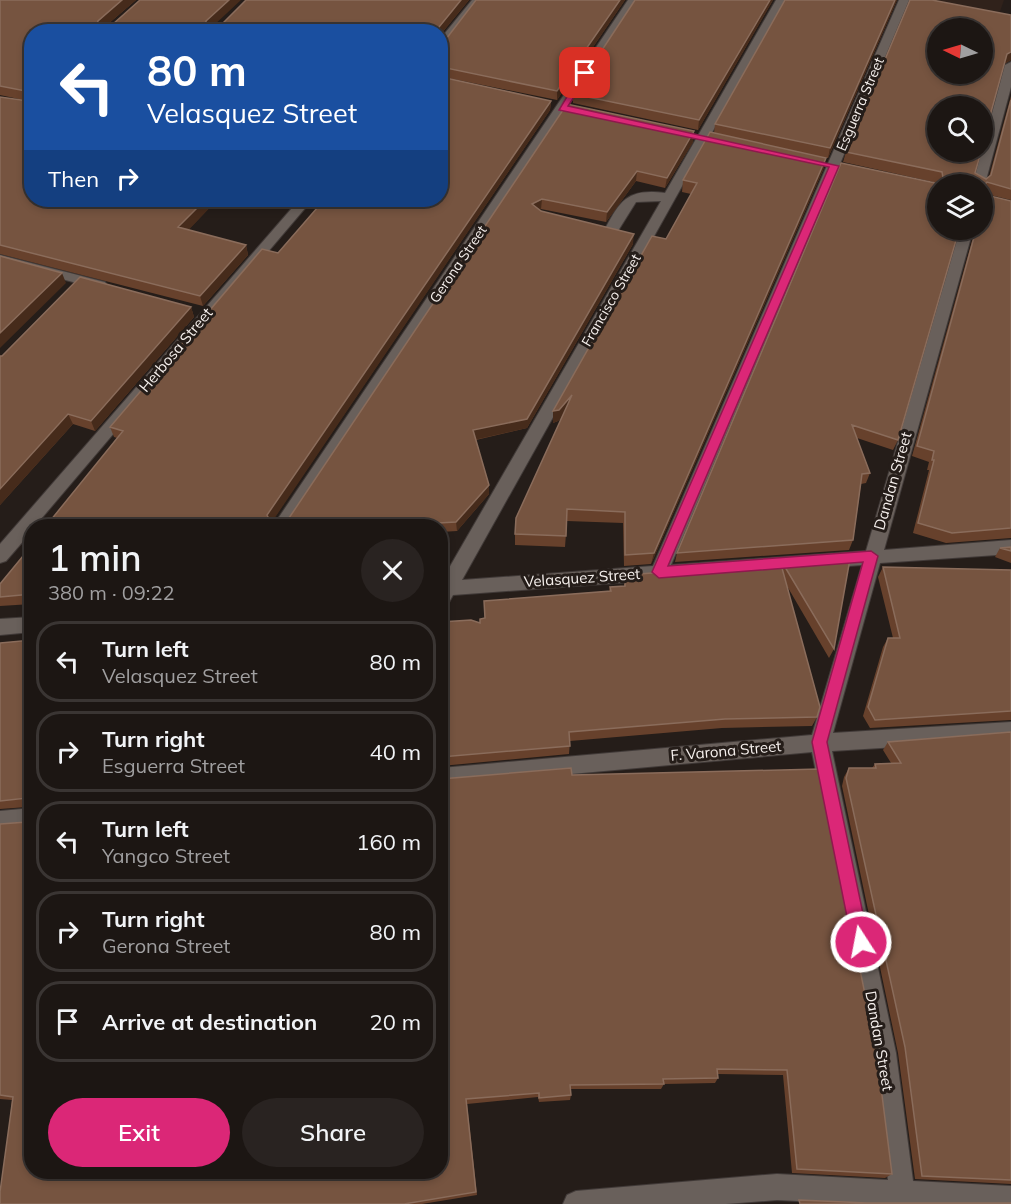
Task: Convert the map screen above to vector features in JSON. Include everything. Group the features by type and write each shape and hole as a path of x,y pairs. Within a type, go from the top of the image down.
{"street":[{"path":"448,36 478,0"},
{"name":"Gerona Street","path":"286,519 563,108 633,0"},
{"name":"Francisco Street","path":"448,583 623,233 669,198 781,0"},
{"name":"Esguerra Street","path":"659,572 904,0"},
{"path":"982,174 1011,65"},
{"path":"623,233 627,201 648,194 669,198"},
{"name":"Herbosa Street","path":"30,519 201,312 299,207"},
{"name":"Dandan Street","path":"902,1194 884,1053 820,742 871,556 964,240"},
{"path":"0,259 115,289"},
{"path":"64,296 81,280"},
{"name":"Herbosa Street","path":"0,556 24,527"},
{"name":"Velasquez Street","path":"448,593 659,572 1011,547"},
{"path":"0,627 24,625"},
{"name":"F. Varona Street","path":"448,776 820,742 1011,731"},
{"path":"0,822 24,819"},
{"path":"576,1204 777,1186 1011,1199"}],"shaded area":[{"path":"909,0 1004,0 997,20 908,3"}],"building":[{"path":"0,0 122,0 97,24 24,24 24,91 0,86"},
{"path":"140,0 229,0 206,21 206,24 113,24"},
{"path":"246,0 461,0 441,24 222,24"},
{"path":"476,0 620,0 557,91 448,68 448,36"},
{"path":"635,0 770,0 699,120 573,94"},
{"path":"785,0 895,0 830,148 715,124"},
{"path":"910,0 932,0 1011,15 1011,52 1007,54 993,105 993,96 927,96 927,162 978,162 975,173 977,174 942,174 942,172 846,152"},
{"path":"448,79 551,101 267,515 269,519 52,519 123,431 110,427 262,249 278,253 318,207 448,207"},
{"path":"0,97 24,100 24,207 198,207 178,227 246,245 200,296 0,245"},
{"path":"1011,100 1011,189 993,184 991,174"},
{"path":"567,104 694,131 667,178 637,171 607,212 542,199 532,204 541,211 634,234 527,419 473,430 489,485 456,522 448,522 448,519 269,519 289,518"},
{"path":"710,132 826,158 654,553 625,555 625,512 567,509 566,536 515,534 516,518 572,395 559,410 553,411 652,236 666,239 697,183 683,180"},
{"path":"841,163 927,181 927,240 956,240 898,440 852,425 870,473 862,474 853,540 677,553"},
{"path":"993,197 1011,201 1011,528 952,533 918,523 934,460 932,460 934,451 917,446 973,240 993,240"},
{"path":"0,256 62,273 0,333"},
{"path":"80,277 191,307 91,421 68,414 0,489 0,356"},
{"path":"24,555 24,595 0,597 0,584"},
{"path":"850,559 834,649 785,567 782,568 820,707 817,717 725,719 569,732 570,746 448,756 448,622 471,620 480,623 480,619 485,618 484,601 611,591 610,587 625,586 625,575"},
{"path":"883,567 1011,570 1011,711 875,720 868,707 888,638 900,638"},
{"path":"24,641 24,798 0,801 0,643"},
{"path":"1011,732 1011,1180 922,1176 905,1047 846,778 849,768 876,768 875,764 901,763 888,742"},
{"path":"571,768 572,775 819,769 876,1048 892,1174 797,1169 787,1070 717,1069 718,1078 663,1079 664,1084 570,1085 571,1095 539,1098 539,1093 466,1099 476,1192 404,1204 0,1204 13,1097 0,1095 0,824 24,822 24,1179 448,1179 448,778"},
{"path":"799,1200 867,1203 1011,1204 800,1204"}],"route":[{"path":"585,73 563,108 834,166 659,572 871,556 820,742 861,942"}]}
